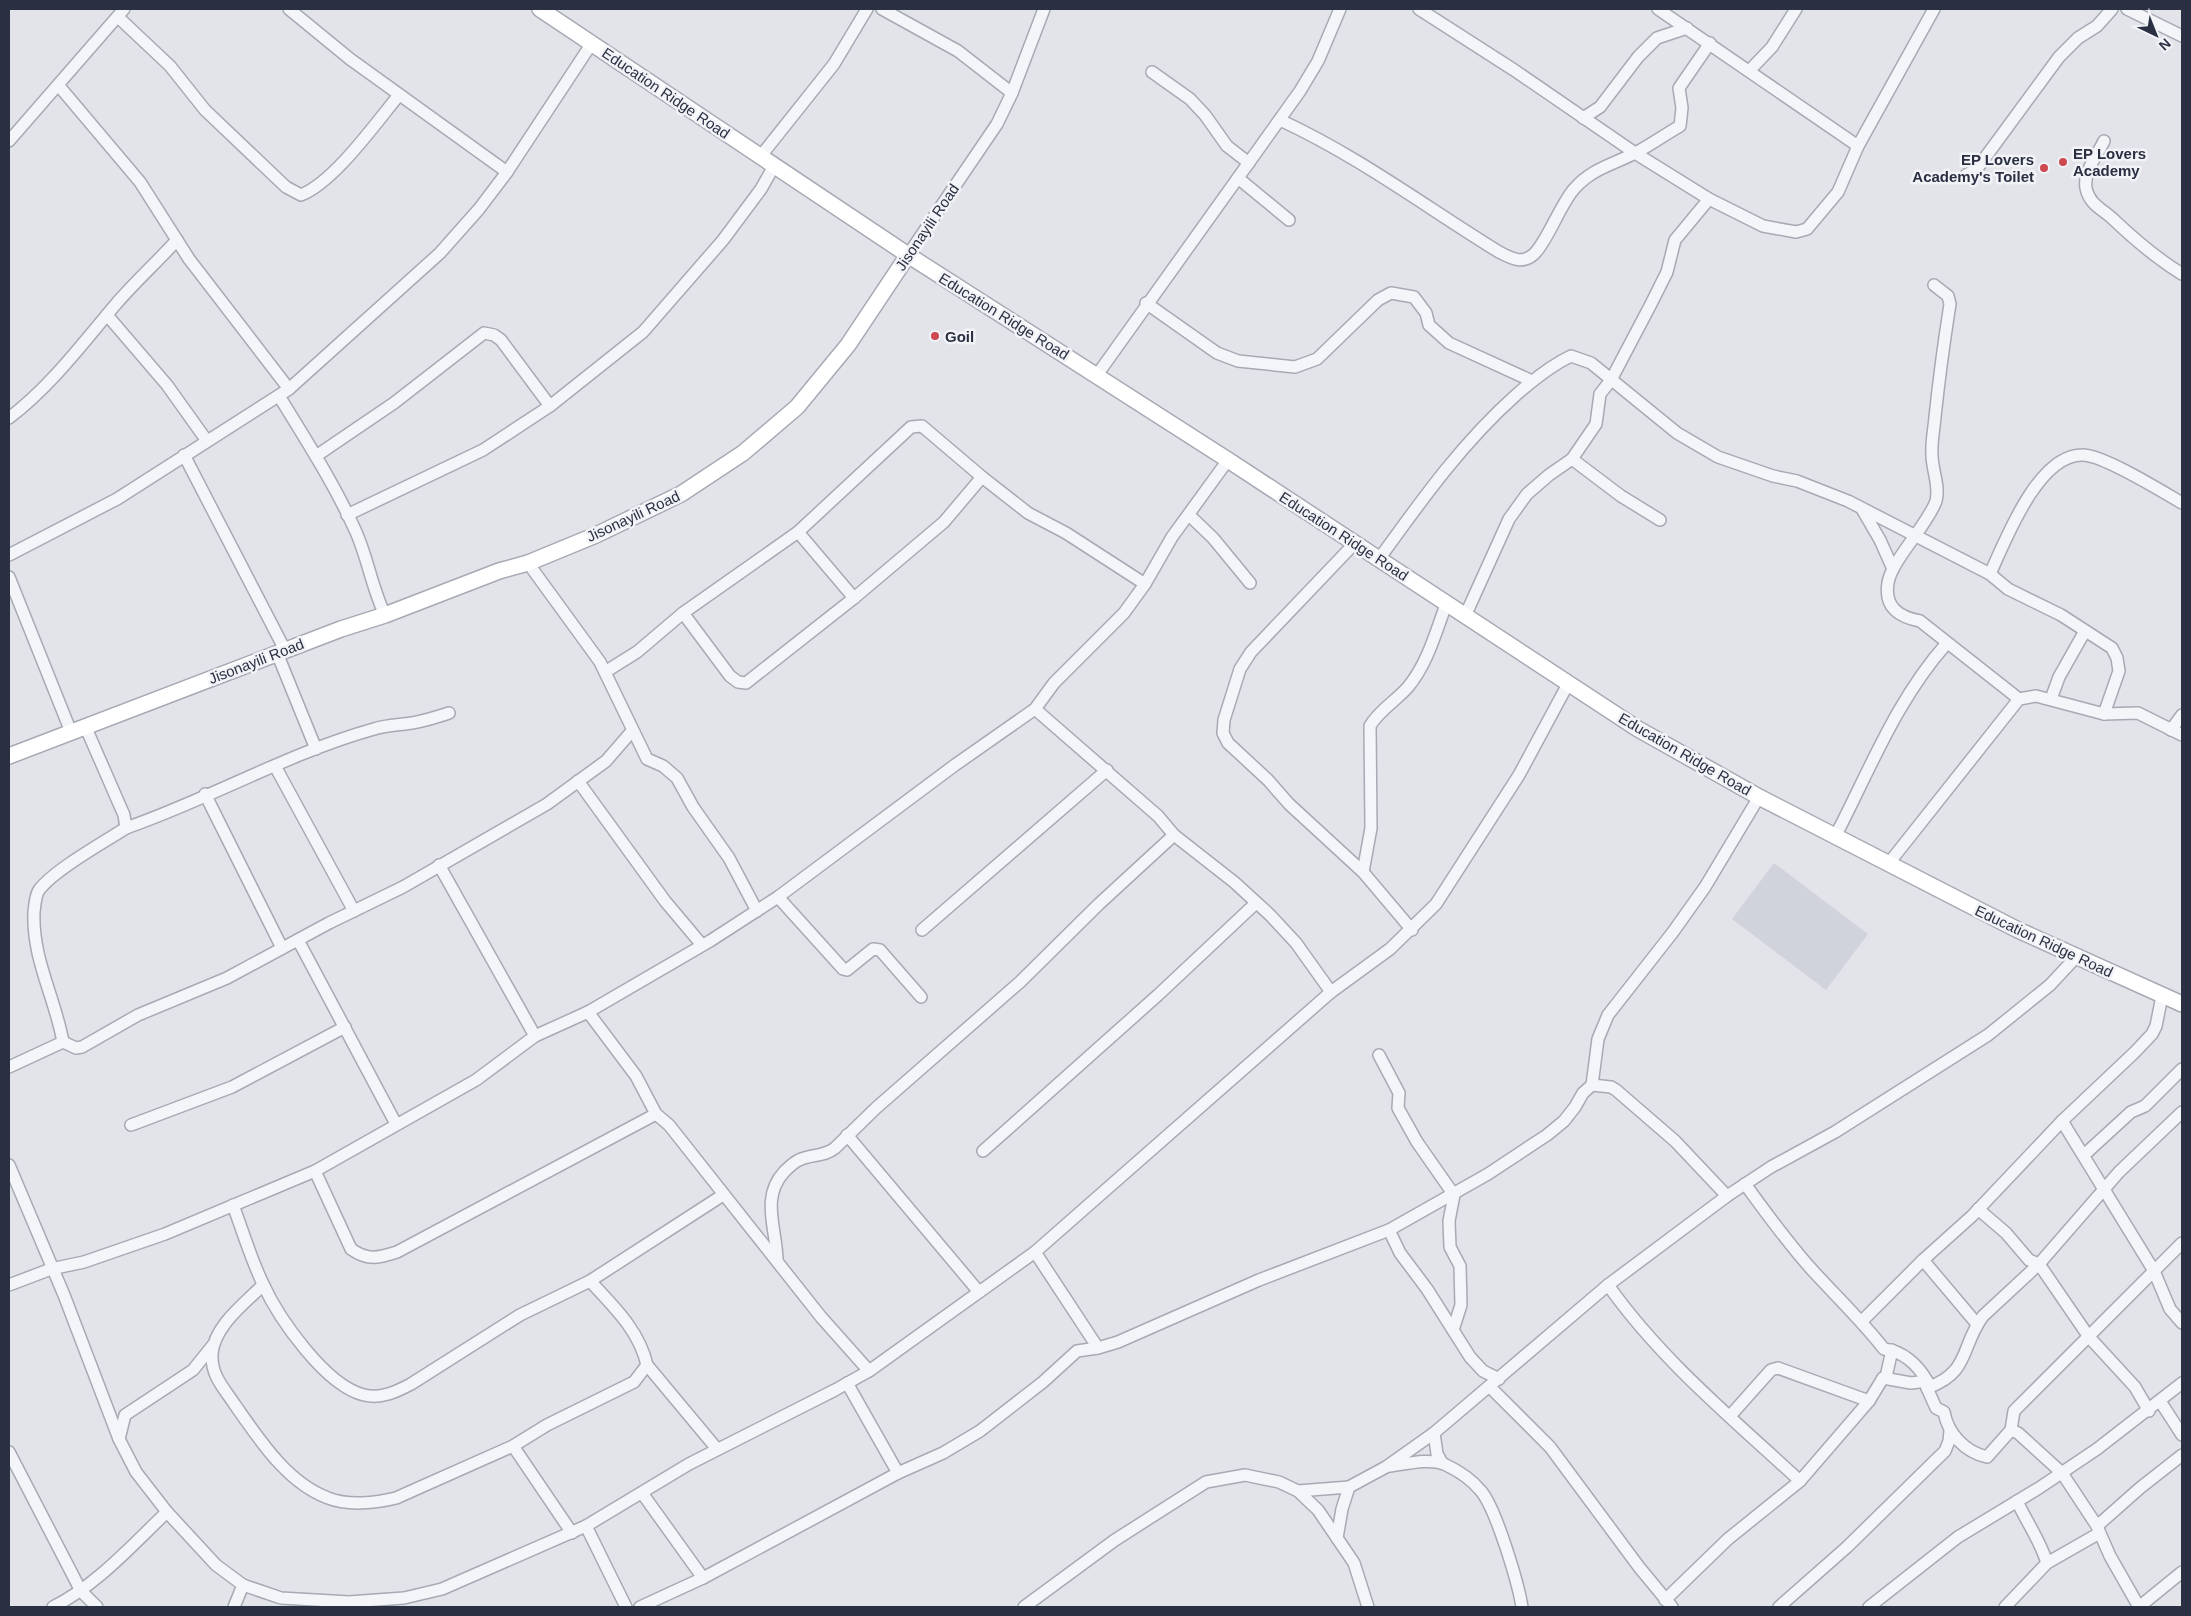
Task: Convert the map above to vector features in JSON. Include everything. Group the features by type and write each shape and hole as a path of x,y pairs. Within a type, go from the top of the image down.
{"main road":[{"name":"Education Ridge Road","path":"540,9 908,255 1466,614 1638,729 1760,797 2018,930 2182,1004"},
{"name":"Jisonayili Road","path":"9,756 281,652 386,615 499,571 528,563 596,535 681,494 743,453 797,407 848,345 908,255"}],"street":[{"path":"289,9 399,96 507,172"},
{"path":"760,157 834,64 867,9"},
{"path":"882,9 958,51 1012,93"},
{"name":"Jisonayili Road","path":"908,255 997,124 1012,93 1044,9"},
{"path":"1096,375 1146,303 1280,120 1318,61 1340,9"},
{"path":"1419,9 1506,64 1635,153 1709,199 1773,229 1796,232 1807,229 1838,192 1858,146 1934,9"},
{"path":"1660,9 1858,146"},
{"path":"1750,70 1772,47 1796,9"},
{"path":"1966,175 1976,170 2059,58 2078,38 2097,26 2112,9"},
{"path":"2126,9 2182,36"},
{"path":"9,141 121,13 170,66 205,110 286,187 301,195 314,190 343,161 399,96"},
{"path":"1583,118 1600,108 1638,57 1657,38 1687,28"},
{"path":"9,555 117,499 289,389 440,252 478,209 507,172 592,43"},
{"path":"1280,120 1328,143 1514,260 1523,260 1534,254 1574,190 1586,176 1608,164 1635,153 1680,126 1682,108 1679,88 1710,43"},
{"path":"1152,72 1190,99 1206,115 1227,146 1249,163"},
{"path":"59,86 140,182 177,240 289,389"},
{"path":"2104,141 2089,170 2086,187 2095,206 2112,217 2157,259 2182,274"},
{"path":"347,515 483,450 550,406 643,332 723,240 761,189 774,166"},
{"path":"1238,178 1289,220"},
{"path":"1466,614 1509,519 1527,494 1549,474 1572,460 1596,424 1600,394 1611,380 1667,272 1675,240 1709,199"},
{"path":"9,418 61,370 107,315 177,240"},
{"path":"1934,285 1948,296 1950,304 1939,376 1932,455 1937,489 1936,500 1916,537 1893,569 1888,583 1889,602 1895,611 1903,617 1920,621 2019,699"},
{"path":"1146,303 1218,353 1238,361 1295,367 1317,359 1378,300 1391,293 1414,297 1426,313 1429,325 1449,343 1532,382"},
{"path":"107,315 167,385 207,441"},
{"path":"316,456 394,403 484,333 494,335 501,340 550,406"},
{"path":"1379,559 1437,478 1493,415 1557,363 1572,356 1591,362 1677,433 1718,457 1773,476 1797,481 1862,508 1990,574 2008,589 2061,615 2112,648 2117,658 2119,671 2104,714"},
{"path":"279,396 316,456 356,533 378,599 386,615"},
{"path":"605,672 637,652 683,613 798,532 911,427 922,426 1028,513 1066,534 1145,584"},
{"path":"1990,574 2015,520 2046,472 2067,457 2084,454 2131,474 2182,503"},
{"path":"184,455 281,652 316,749"},
{"path":"9,1285 51,1268 103,1256 233,1206 314,1171 476,1080 536,1036 588,1012 702,945 778,897 955,765 1035,709 1054,684 1124,613 1145,584 1172,537 1228,460"},
{"path":"1572,460 1621,496 1660,520"},
{"path":"683,613 730,676 738,682 746,683 854,598 944,522 982,477"},
{"path":"1862,508 1893,569"},
{"path":"1189,515 1213,538 1250,583"},
{"path":"798,532 854,598"},
{"path":"1355,543 1252,652 1240,669 1224,720 1223,733 1235,751 1268,780 1290,804 1363,872 1412,930"},
{"path":"528,563 600,662 647,759 663,766 677,778 693,808 729,858 757,911"},
{"path":"9,577 71,732"},
{"path":"1363,872 1371,828 1370,726 1374,718 1409,686 1424,661 1447,602"},
{"path":"2051,699 2059,678 2086,631"},
{"path":"1836,835 1890,724 1926,666 1947,643"},
{"path":"9,1165 64,1295 119,1439 136,1472 167,1512 216,1565 243,1586 281,1598 314,1602 349,1605 404,1598 442,1589 586,1526 689,1464 848,1383 868,1371 1035,1252 1331,992 1390,949 1412,930 1436,904 1520,775 1568,684"},
{"path":"1889,863 1990,739 2019,699 2036,696 2104,714 2138,713 2182,735"},
{"path":"1035,709 1158,816 1174,835 1234,882 1256,903 1296,943 1331,992"},
{"path":"449,714 375,728 316,749 205,794 160,816 126,828 46,883 38,892 35,902 35,942 39,964 63,1042 76,1048 82,1047 138,1016 227,978 403,887 547,804 606,761 632,731"},
{"path":"2171,730 2182,715"},
{"path":"86,728 124,815 126,828"},
{"path":"275,766 354,911"},
{"path":"922,930 1107,770"},
{"path":"578,781 665,901 702,945"},
{"path":"205,794 282,948"},
{"path":"640,1607 703,1578 898,1473 943,1453 980,1431 1043,1382 1077,1351 1098,1348 1118,1342 1259,1280 1389,1230 1454,1194 1547,1135 1564,1121 1575,1107 1583,1092 1592,1085 1598,1039 1608,1015 1673,932 1705,886 1760,797"},
{"path":"777,1261 777,1245 770,1206 771,1190 777,1180 798,1160 828,1153 1020,982 1099,904 1174,835"},
{"path":"439,865 536,1036"},
{"path":"778,897 843,970 847,970 873,949 880,950 921,997"},
{"path":"983,1151 1122,1028 1256,903"},
{"path":"298,940 396,1124"},
{"path":"1298,1491 1349,1487 1386,1467 1434,1433 1495,1383 1608,1285 1727,1196 1836,1132 1988,1035 2050,985 2077,956"},
{"path":"1862,1321 1923,1260 1978,1209 2062,1121 2152,1034 2156,1026 2162,996"},
{"path":"588,1012 636,1076 656,1114 669,1125 821,1317 868,1371"},
{"path":"131,1125 232,1086 345,1028"},
{"path":"9,1067 63,1042"},
{"path":"1379,1055 1399,1093 1398,1108 1417,1142 1454,1194 1449,1220 1450,1246 1460,1266 1461,1304 1453,1330"},
{"path":"2084,1155 2131,1112 2145,1106 2182,1069"},
{"path":"1594,1072 1675,1141 1727,1196"},
{"path":"1592,1085 1610,1087"},
{"path":"1883,1378 1927,1385 1941,1384 1957,1370 1976,1324 2039,1264 2105,1188 2182,1112"},
{"path":"314,1171 351,1249 362,1258 374,1259 405,1248 656,1114"},
{"path":"2062,1121 2105,1188 2154,1271 2170,1309 2182,1323"},
{"path":"847,1135 978,1292"},
{"path":"1745,1184 1771,1221 1814,1272 1862,1321 1884,1349 1892,1350 1912,1361 1921,1370 1936,1408 1944,1412 1950,1431 1945,1452 1847,1547 1779,1607"},
{"path":"233,1206 263,1285 296,1336 332,1379 351,1391 379,1396 394,1393 411,1384 520,1316 590,1281 723,1195"},
{"path":"1978,1209 2006,1233 2030,1260 2039,1264 2089,1337 2135,1387 2149,1411"},
{"path":"1389,1230 1400,1253 1470,1357 1550,1447 1669,1603 1728,1539 1800,1481 1869,1401 1883,1378 1886,1377 1892,1350"},
{"path":"1950,1431 1974,1454 1987,1457 2011,1430 2014,1411 2182,1243"},
{"path":"1035,1252 1098,1348"},
{"path":"1923,1260 1976,1324"},
{"path":"590,1281 616,1309 637,1336 647,1365 717,1449"},
{"path":"119,1439 125,1415 193,1370 214,1344 224,1326 263,1285"},
{"path":"1608,1285 1627,1312 1676,1367 1800,1481"},
{"path":"214,1344 212,1355 216,1377 258,1440 292,1475 321,1496 343,1502 381,1501 396,1498 513,1446 547,1425 634,1382 647,1365"},
{"path":"1730,1416 1771,1370 1778,1368 1869,1401"},
{"path":"848,1383 898,1473"},
{"path":"1869,1607 1958,1537 2062,1473 2149,1411 2182,1383"},
{"path":"2160,1402 2182,1435"},
{"path":"2011,1430 2052,1462 2062,1473 2098,1528 2110,1556 2139,1607 2182,1572"},
{"path":"1434,1433 1437,1454 1442,1463"},
{"path":"513,1446 572,1533"},
{"path":"9,1452 81,1591 98,1607"},
{"path":"2005,1607 2047,1563 2091,1539 2098,1528 2140,1488 2182,1455"},
{"path":"1386,1467 1414,1462 1442,1463 1463,1475 1482,1492 1493,1515 1518,1584 1522,1607"},
{"path":"1024,1607 1115,1540 1206,1482 1245,1475 1279,1482 1298,1491 1318,1510 1354,1563 1368,1607"},
{"path":"1337,1538 1349,1487"},
{"path":"642,1493 703,1578"},
{"path":"2017,1501 2025,1520 2039,1539 2047,1563"},
{"path":"53,1607 71,1599 81,1591 167,1512"},
{"path":"586,1526 626,1607"},
{"path":"234,1607 243,1586"}],"shaded area":[{"path":"1774,863 1868,934 1826,990 1732,919"}],"place":[{"name":"EP Lovers Academy","path":"2063,162"},
{"name":"EP Lovers Academy's Toilet","path":"2044,168"},
{"name":"Goil","path":"935,336"}]}
